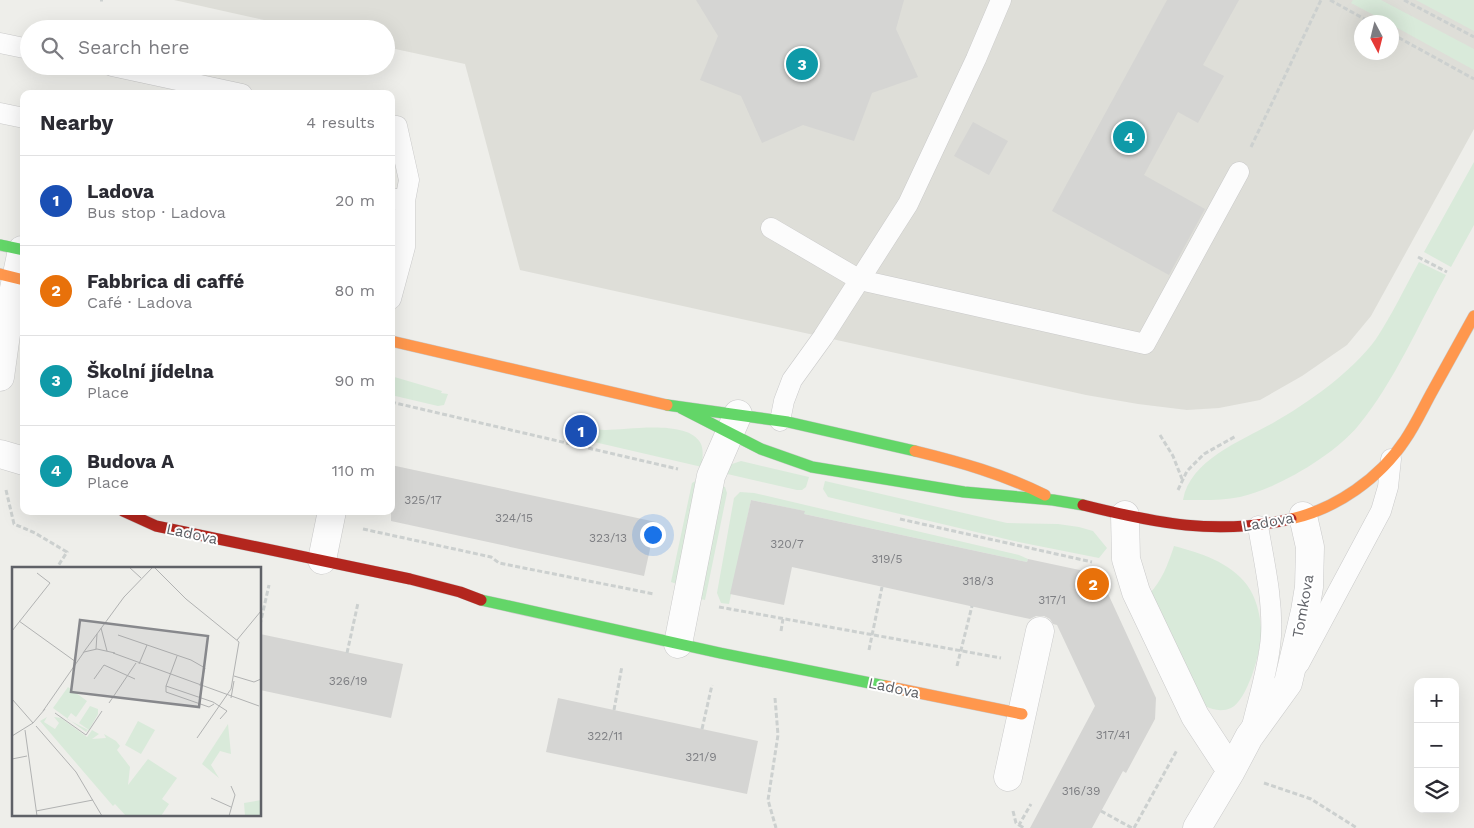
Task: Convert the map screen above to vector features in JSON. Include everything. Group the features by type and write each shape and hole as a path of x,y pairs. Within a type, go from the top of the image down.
{"main road":[{"name":"Tomkova","path":"1303,516 1350,494 1375,476 1391,459 1467,345 1474,316"},
{"name":"Ladova","path":"395,342 681,408 733,424 773,454 806,466 977,494 1055,500 1125,515 1212,528 1258,526 1303,516"},
{"name":"Ladova","path":"681,408 733,424 780,421 830,431 980,468 1026,484 1055,500"},
{"name":"Ladova","path":"132,515 156,526 322,560 452,590 490,604 1022,714"}],"street":[{"path":"0,377 9,313 15,248"},
{"path":"678,644 711,476 733,424"},
{"path":"0,454 20,460"},
{"path":"322,560 331,515"},
{"path":"1125,515 1126,559 1136,592 1195,716 1231,771"},
{"name":"Tomkova","path":"1197,828 1249,737 1288,683 1309,587 1310,547 1303,516"},
{"path":"1008,777 1040,631"}],"lane":[{"path":"780,421 784,401 792,380 804,365 908,204 976,59 1001,0"},
{"path":"0,42 20,47"},
{"path":"154,75 223,90"},
{"path":"0,113 20,117"},
{"path":"395,126 397,126 409,180 398,200 405,247 395,284"},
{"path":"771,228 860,280 1145,344 1239,172"},
{"name":"Tomkova","path":"1288,683 1381,512 1388,487 1391,459"},
{"name":"Tomkova","path":"1249,737 1271,637 1269,590 1258,526"}],"path":[{"path":"1239,172 1321,0"},
{"path":"1330,0 1357,15"},
{"path":"1404,0 1474,38"},
{"path":"1399,38 1474,80"},
{"path":"1418,257 1447,272"},
{"path":"395,403 678,469"},
{"path":"1160,435 1173,456 1182,479"},
{"path":"1176,497 1186,471 1204,454 1236,436"},
{"path":"6,482 6,491 14,524 35,533 67,552 58,566"},
{"path":"899,518 1098,563"},
{"path":"362,529 491,557 499,563 664,596"},
{"path":"261,620 270,579"},
{"path":"869,652 882,587"},
{"path":"347,652 359,600"},
{"path":"711,605 1006,658"},
{"path":"956,670 972,606"},
{"path":"614,710 622,664"},
{"path":"702,729 713,683"},
{"path":"775,695 778,735 768,800 776,828"},
{"path":"1231,771 1311,798 1357,828"},
{"path":"1101,811 1132,828"},
{"path":"1019,825 1024,828"}],"shaded area":[{"path":"174,0 1474,0 1474,129 1371,316 1347,345 1302,376 1260,400 1219,408 1187,410 1086,395 520,270 465,64 395,49 395,20 264,20"}],"green space":[{"path":"1353,0 1381,0 1474,49 1474,70 1399,29 1399,15 1374,15 1351,3"},
{"path":"1416,0 1474,0 1474,31"},
{"path":"1474,162 1474,225 1451,267 1424,252"},
{"path":"1419,262 1446,275 1395,372 1371,409 1348,437 1320,459 1271,487 1240,497 1212,500 1183,500 1188,486 1206,463 1232,445 1300,406 1329,386 1355,363 1382,330"},
{"path":"395,377 448,394 444,405 438,406 395,396"},
{"path":"587,427 606,430 657,428 684,431 694,436 701,444 703,453 702,467 590,441 586,433"},
{"path":"741,461 809,477 806,487 802,490 797,490 723,473 729,465"},
{"path":"697,480 677,584 671,582 692,483"},
{"path":"825,481 1007,523 1058,524 1079,527 1093,531 1107,548 1099,558 1014,541 828,497 823,489"},
{"path":"720,486 725,487 727,493 705,600 697,598"},
{"path":"740,492 754,493 1019,555 1028,559 1027,562 804,514 804,511 751,500 729,604 721,603 717,593 734,498"},
{"path":"1174,546 1204,555 1232,570 1247,585 1257,606 1261,636 1257,659 1243,695 1231,708 1218,710 1205,706 1149,594 1161,578"}],"building":[{"path":"696,0 904,0 896,29 918,77 872,93 854,141 803,125 762,143 741,96 700,80 718,36"},
{"path":"1167,0 1239,0 1203,65 1224,76 1198,123 1178,112 1144,175 1205,209 1169,275 1052,211"},
{"path":"973,122 1008,141 989,175 954,156"},
{"path":"395,466 656,522 644,576 391,521 391,515 395,515"},
{"path":"751,500 805,511 804,514 1027,562 1028,559 1089,572 1104,585 1156,698 1155,719 1126,773 1123,771 1092,828 1030,828 1095,706 1057,625 1044,616 1036,616 1030,619 792,567 784,605 730,594"},
{"path":"261,634 403,664 391,718 261,690"},
{"path":"558,698 758,741 747,794 546,752"}],"traffic: fast":[{"path":"0,245 20,249"},
{"path":"667,405 788,422 915,451"},
{"path":"681,408 761,449 812,467 964,492 1053,500 1083,505"},
{"path":"481,600 720,653 885,686"}],"traffic: slow":[{"path":"0,274 20,279"},
{"path":"1291,519 1324,508 1340,500 1370,479 1395,454 1413,428 1474,316"},
{"path":"395,342 667,405"},
{"path":"915,451 981,469 1045,495"},
{"path":"885,686 1022,714"}],"traffic: jam":[{"path":"1083,505 1161,522 1212,527 1237,527 1291,519"},
{"path":"132,515 156,526 410,579 460,592 481,600"}],"place":[{"name":"Školní jídelna","path":"802,64"},
{"name":"Budova A","path":"1129,137"},
{"name":"Ladova","path":"581,431"},
{"name":"Fabbrica di caffé","path":"1093,584"}]}
